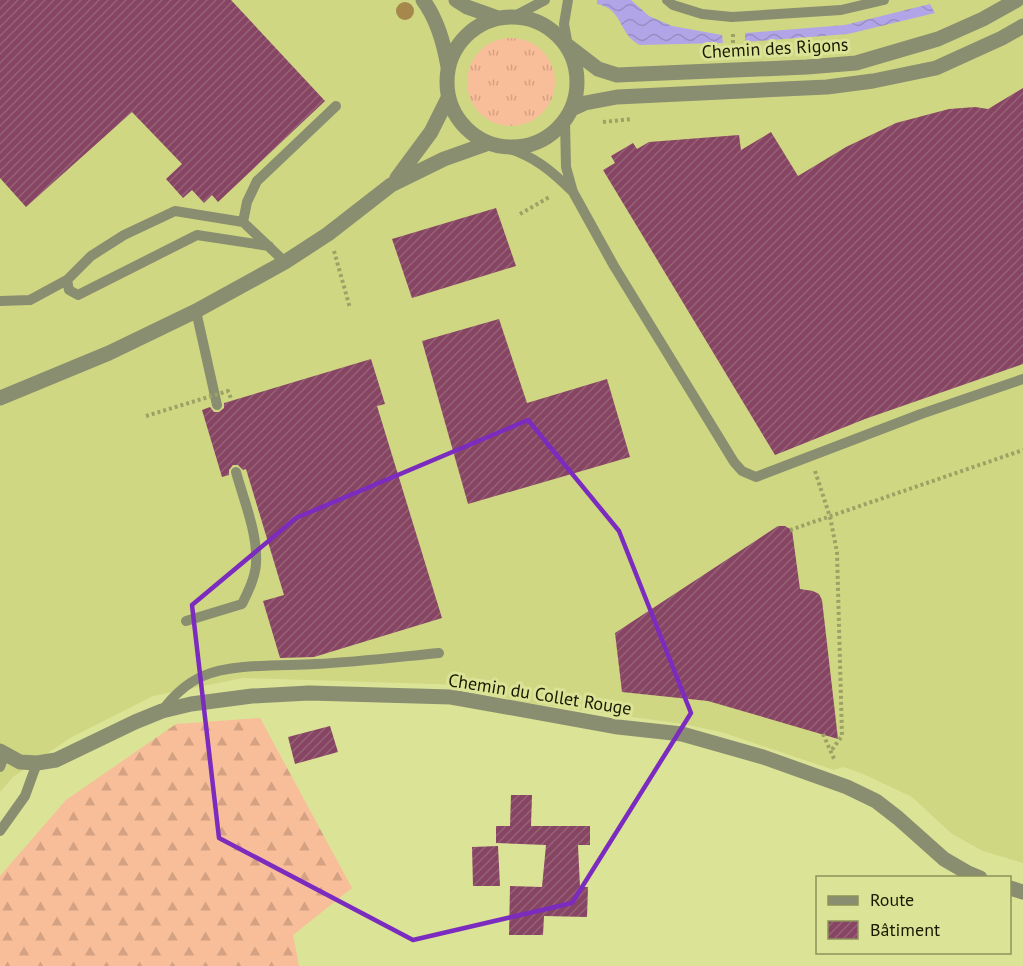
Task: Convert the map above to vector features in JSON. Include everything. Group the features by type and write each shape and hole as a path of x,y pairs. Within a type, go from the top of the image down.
{"street":[{"path":"423,0 440,34 448,68"},
{"path":"456,0 467,7 542,23 554,31 567,46 576,65 578,87 569,115"},
{"name":"Chemin des Rigons","path":"567,46 598,69 617,75 856,63 938,39 983,19 1017,0"},
{"path":"496,145 471,133 457,117 448,98 448,68 453,54 466,36 484,23 506,17"},
{"path":"391,185 444,159 496,145 519,147 534,144 556,131 569,115 585,103 617,98 827,87 909,75 936,68 960,58 1023,26"},
{"path":"0,398 109,353 196,311 285,262 328,234 391,185 409,165 431,132 448,98"},
{"name":"Chemin du Collet Rouge","path":"37,764 56,760 162,711 190,704 263,695 309,693 451,697 618,727 682,734 763,757 847,787 876,801 944,859 976,876"},
{"path":"2,757 37,764"}],"lane":[{"path":"506,17 545,0"},
{"path":"567,46 564,24 568,0"},
{"path":"667,0 673,5 702,14 732,17 841,10 884,0"},
{"path":"243,222 247,202 257,181 336,106"},
{"path":"569,115 566,167 573,192 620,276 734,462 742,471 756,477 921,414 1023,379"},
{"path":"496,145 530,156 550,170 573,192"},
{"path":"0,302 30,300 68,280 91,256 124,235 175,211 243,222 285,262"},
{"path":"68,280 69,290 78,295 197,236 269,246"},
{"path":"196,311 217,405"},
{"path":"186,621 242,604 251,586 256,564 253,532 236,472"},
{"path":"162,711 185,685 205,675 246,667 318,664 439,653"},
{"path":"0,831 25,796 37,764"}],"path":[{"path":"733,30 734,54"},
{"path":"520,214 546,199"},
{"path":"333,251 350,308"},
{"path":"146,416 228,392 232,401"},
{"path":"790,530 1023,450"},
{"path":"813,467 830,517 837,552 842,736 831,751 823,734"}],"highlighted area":[{"path":"528,420 619,531 691,713 572,903 413,940 219,838 192,605 296,518"}],"shaded area":[{"path":"0,0 1023,0 1023,863 983,851 952,834 912,797 843,767 834,770 721,732 683,724 515,701 464,685 243,678 153,696 70,738 13,777 0,792"}],"green space":[{"path":"511,38 536,45 548,57 555,82 548,107 536,119 511,126 486,119 474,107 467,82 474,57 486,45"},
{"path":"260,718 352,888 293,935 299,966 0,966 0,876 66,800 176,724"}],"water":[{"path":"597,0 631,0 649,16 672,26 722,35 723,43 640,45 628,35 612,11 597,4"},
{"path":"930,4 935,13 848,34 745,42 745,33 845,25"}],"building":[{"path":"0,0 231,0 325,101 218,202 212,195 204,203 192,190 183,198 166,179 182,164 132,112 26,207 0,178"},
{"path":"1023,88 1023,364 865,419 775,455 603,170 615,163 611,156 633,143 637,149 649,142 739,135 741,150 771,132 798,176 846,147 896,123 949,109 975,107 988,109"},
{"path":"496,208 516,266 412,298 392,239"},
{"path":"499,319 527,403 607,379 630,457 468,504 422,341"},
{"path":"371,359 385,404 377,406 442,618 314,657 280,658 263,601 284,595 246,469 243,470 238,465 233,465 229,470 229,475 222,477 202,410 210,407 214,412 219,412 224,408 224,403"},
{"path":"778,526 785,526 792,530 800,589 819,594 822,600 838,739 708,701 622,692 615,633"},
{"path":"330,726 338,752 295,764 288,737"},
{"path":"511,795 532,795 531,826 590,826 590,845 578,845 580,887 588,887 587,917 544,916 543,935 509,935 510,886 542,887 546,845 496,843 496,826 510,826"},
{"path":"498,846 500,886 473,886 472,847"}]}
